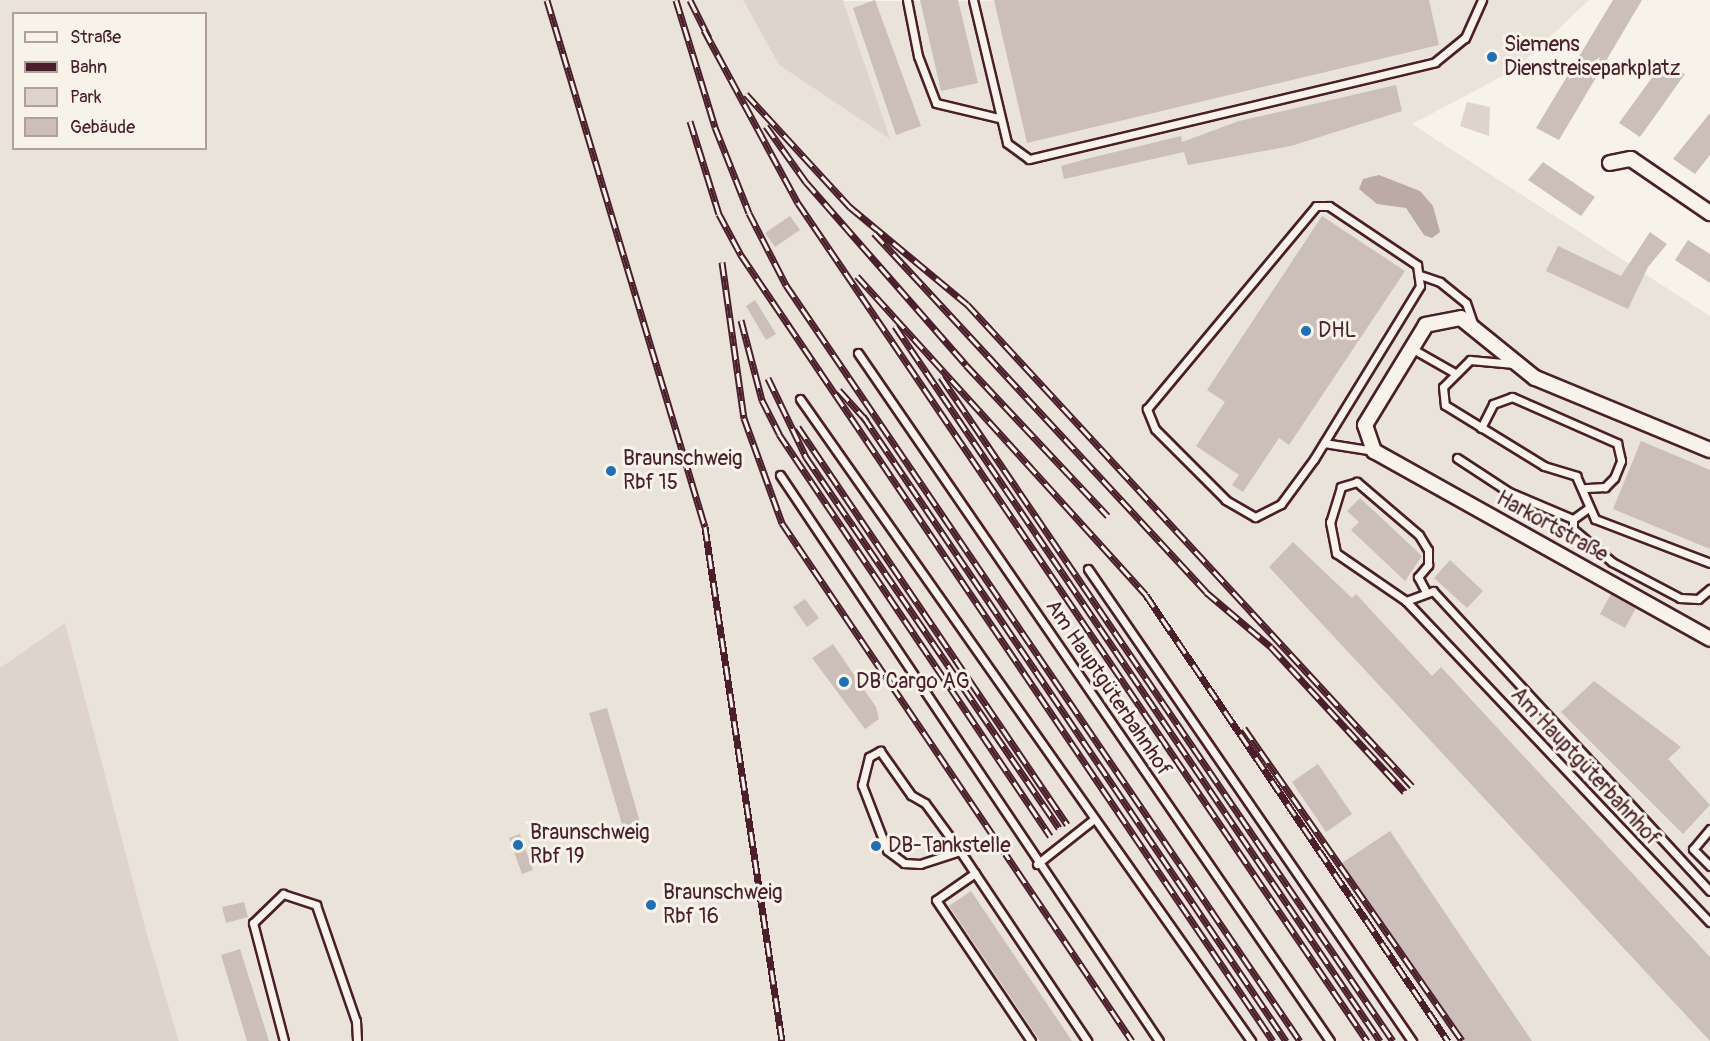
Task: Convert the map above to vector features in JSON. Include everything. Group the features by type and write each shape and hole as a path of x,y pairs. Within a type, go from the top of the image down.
{"street":[{"path":"1610,163 1631,159 1710,213"},
{"path":"1374,451 1365,425 1411,348 1434,320 1461,318 1516,365 1535,378 1710,450"},
{"name":"Harkortstraße","path":"1374,451 1710,639"}],"lane":[{"path":"907,0 918,56 936,103 999,118"},
{"path":"972,0 999,118 1007,143 1029,159 1435,62 1465,38 1482,0"},
{"path":"1316,206 1329,206 1417,265 1420,275 1415,299 1324,443 1281,504 1255,517 1226,500 1155,429 1147,409 1316,206"},
{"path":"1420,275 1440,282 1466,303 1475,328"},
{"path":"1411,348 1453,372"},
{"name":"Am Hauptgüterbahnhof","path":"858,353 1330,1041"},
{"path":"1516,365 1470,360 1453,372 1443,387 1445,405 1544,466 1576,476 1583,488 1587,509 1608,525 1710,563"},
{"path":"1480,428 1492,405 1512,397 1617,443 1621,461 1614,478 1605,487 1583,488"},
{"path":"800,399 1251,1041"},
{"path":"1324,443 1374,451"},
{"path":"1457,458 1509,492 1573,519"},
{"path":"780,475 1037,864 1160,1041"},
{"name":"Am Hauptgüterbahnhof","path":"1425,590 1418,577 1428,565 1428,550 1419,535 1357,482 1341,487 1330,522 1336,553 1407,601 1710,922"},
{"path":"1573,519 1587,509"},
{"path":"1573,519 1578,539 1680,598 1698,599 1710,589"},
{"path":"1089,569 1412,1041"},
{"path":"1407,601 1425,590 1433,591 1710,891"},
{"path":"960,851 920,864 904,863 887,850 862,785 868,757 880,750 960,851 1087,1041"},
{"path":"1037,864 1094,819"},
{"path":"1710,830 1693,849 1710,866"},
{"path":"975,873 936,900 1031,1041"},
{"path":"284,1041 253,923 283,894 316,905 356,1021 357,1041"}],"shaded area":[{"path":"0,0 743,0 779,65 889,138 843,1 1589,0 1516,69 1412,124 1710,316 1710,1041 179,1041 145,927 0,811"},
{"path":"1379,175 1420,191 1433,206 1440,232 1432,238 1424,235 1406,208 1377,204 1359,189 1363,179"}],"green space":[{"path":"743,0 843,0 890,139 779,65"},
{"path":"1467,102 1490,107 1489,136 1460,126"},
{"path":"65,623 145,927 179,1041 0,1041 0,668"}],"building":[{"path":"875,0 921,126 896,135 853,8"},
{"path":"920,0 958,0 978,83 941,91"},
{"path":"994,0 1429,0 1439,45 1027,143"},
{"path":"1613,0 1642,0 1559,140 1536,128"},
{"path":"1664,61 1685,74 1640,137 1619,123"},
{"path":"1396,85 1402,111 1291,146 1188,165 1184,152 1064,179 1061,166 1181,136 1182,142 1239,121"},
{"path":"1710,113 1710,155 1695,174 1673,159"},
{"path":"1543,162 1595,197 1581,216 1528,180"},
{"path":"790,216 800,230 775,247 765,233"},
{"name":"DHL","path":"1322,216 1405,271 1289,445 1279,438 1243,492 1232,485 1239,475 1196,446 1225,402 1207,390"},
{"path":"1650,232 1667,244 1648,267 1628,309 1546,271 1558,246 1621,276"},
{"path":"1688,240 1710,254 1710,283 1675,260"},
{"path":"755,300 776,334 766,340 746,306"},
{"path":"1641,441 1710,470 1710,549 1613,509"},
{"path":"1360,498 1422,556 1405,581 1351,530 1359,522 1347,511"},
{"path":"1293,542 1352,598 1356,594 1432,676 1441,667 1710,957 1710,1041 1269,567"},
{"path":"1450,560 1483,591 1467,608 1434,578"},
{"path":"1611,594 1636,608 1625,628 1600,614"},
{"path":"805,599 819,618 807,627 793,607"},
{"name":"DB Cargo AG","path":"833,644 876,707 879,719 865,729 812,658"},
{"path":"1594,681 1681,747 1668,759 1710,805 1683,834 1561,712"},
{"path":"607,708 644,836 627,841 589,713"},
{"path":"1318,764 1352,814 1326,832 1292,782"},
{"path":"1390,831 1532,1041 1462,1041 1419,984 1339,865"},
{"path":"520,834 533,870 522,874 509,838"},
{"path":"971,891 1072,1041 1040,1041 949,906"},
{"path":"244,902 248,917 226,923 222,907"},
{"path":"240,949 269,1041 247,1041 221,955"}],"railway":[{"path":"547,0 705,527 782,1041"},
{"path":"676,0 715,127 749,213 786,285 1300,1041"},
{"path":"690,0 709,38"},
{"path":"704,30 798,203 1367,1041"},
{"path":"746,94 850,207 967,304 1412,786"},
{"path":"690,121 719,214 741,255 1273,1041"},
{"path":"766,126 806,182 966,365 1108,516"},
{"path":"874,233 1206,592 1271,647 1405,792"},
{"path":"722,262 744,418 782,523 1132,1041"},
{"path":"857,276 1146,595 1448,1041"},
{"path":"741,320 762,400 779,434 1050,836"},
{"path":"895,326 1380,1041"},
{"path":"941,377 1393,1041"},
{"path":"768,378 806,457 1059,828"},
{"path":"839,390 867,421"},
{"path":"863,416 1286,1041"},
{"path":"798,427 1067,824"},
{"path":"1244,728 1462,1041"}],"place":[{"name":"Siemens Dienstreiseparkplatz","path":"1492,57"},
{"name":"DHL","path":"1306,331"},
{"name":"Braunschweig Rbf 15","path":"611,471"},
{"name":"DB Cargo AG","path":"844,682"},
{"name":"Braunschweig Rbf 19","path":"518,845"},
{"name":"DB-Tankstelle","path":"876,846"},
{"name":"Braunschweig Rbf 16","path":"651,905"}]}
